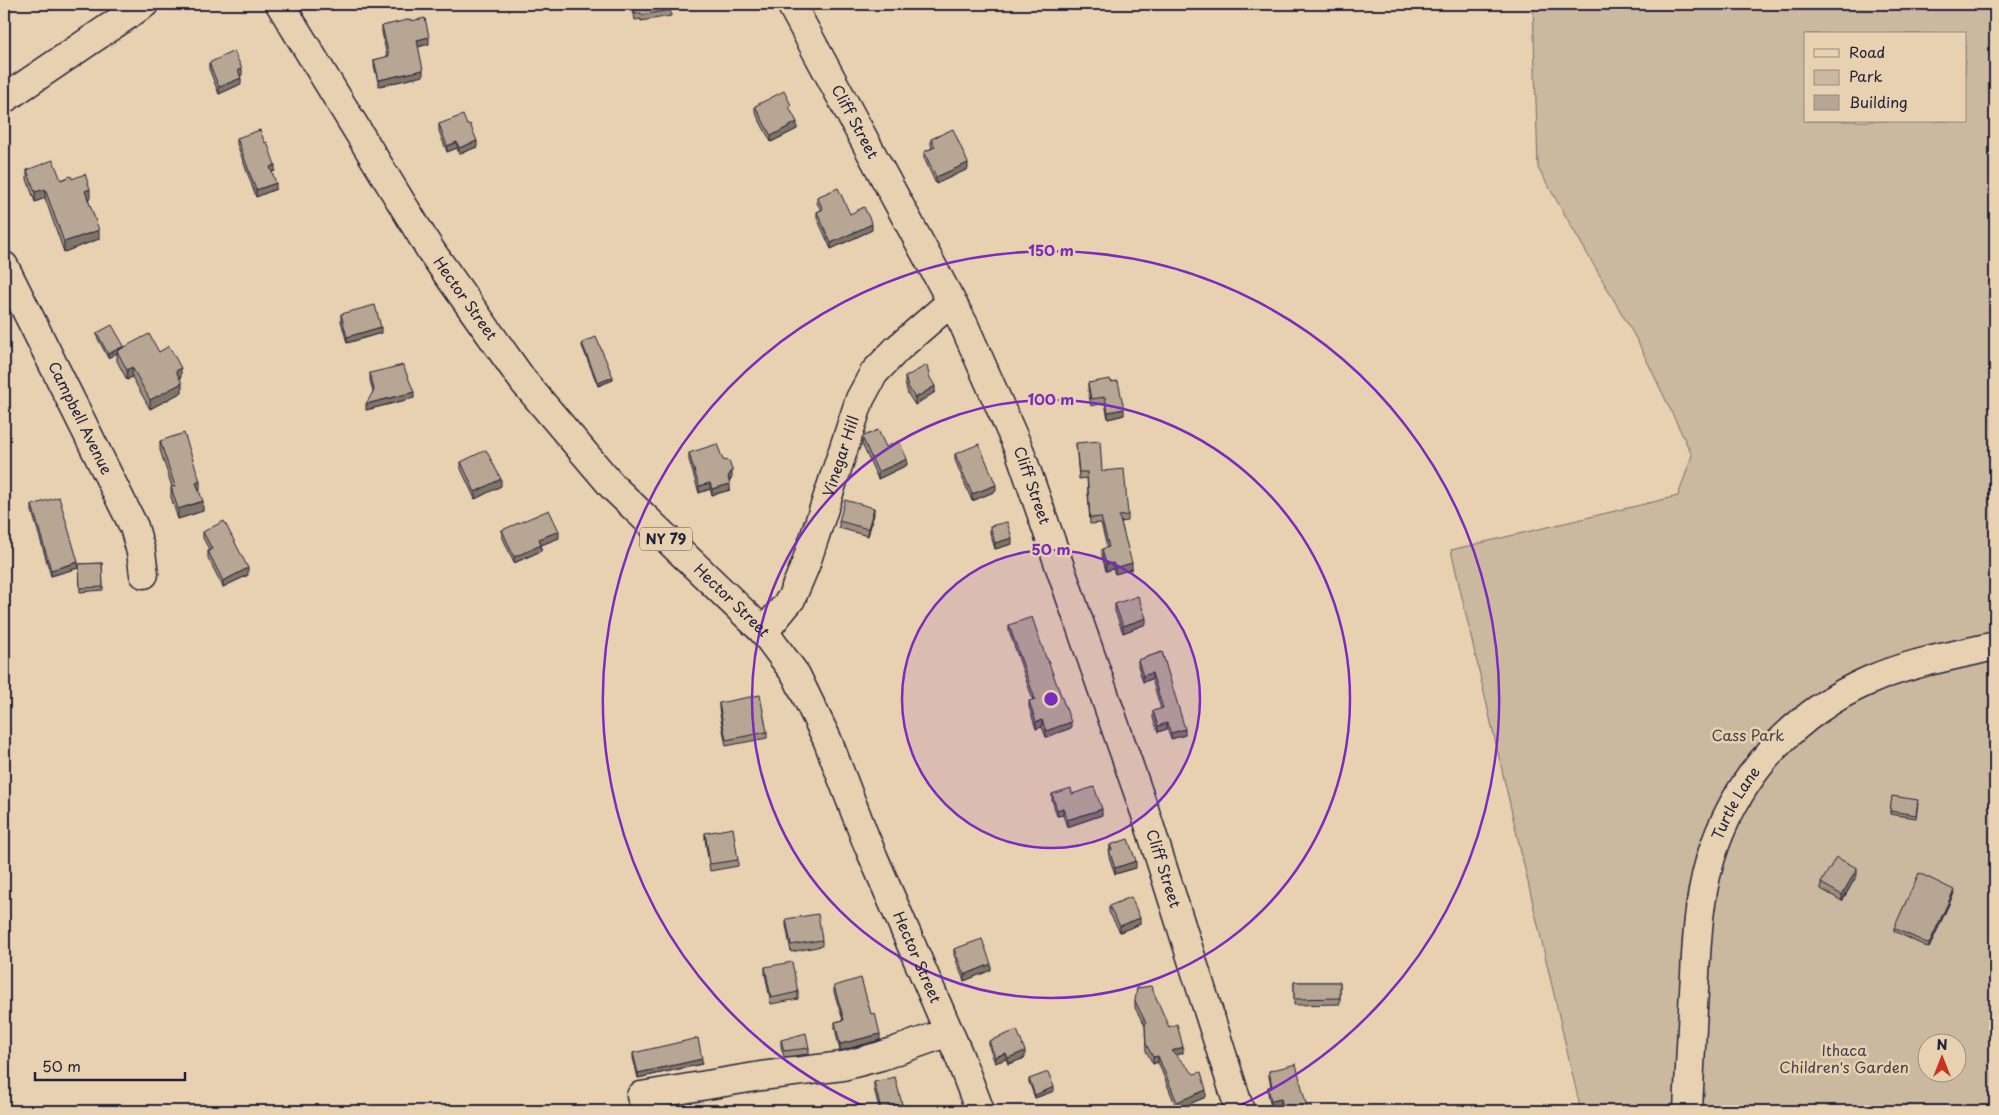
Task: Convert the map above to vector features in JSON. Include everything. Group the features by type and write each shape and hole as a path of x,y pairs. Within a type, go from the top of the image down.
{"main road":[{"path":"4,99 144,4"},
{"name":"Hector Street","path":"280,4 431,251 524,382 613,487 764,632 796,675 827,739 866,840 949,1032 980,1111"},
{"name":"Cliff Street","path":"791,4 964,325 993,388 1035,490 1146,815 1240,1111"},
{"name":"Campbell Avenue","path":"4,266 134,527 141,552 144,574"},
{"name":"Vinegar Hill","path":"764,632 791,599 805,566 857,407 874,373 897,349 951,302"},
{"name":"Turtle Lane","path":"1688,1111 1697,932 1704,889 1715,844 1740,792 1766,755 1786,734 1835,697 1869,680 1911,666 1995,646"},
{"path":"641,1096 762,1076 843,1066 881,1056 949,1032"}],"green space":[{"name":"Cass Park","path":"1533,4 1995,4 1995,1111 1581,1111 1451,550 1678,496 1692,455 1638,342 1538,168"}],"building":[{"path":"633,4 670,4 671,10 641,15 641,13 635,14"},
{"path":"425,18 429,37 417,40 423,70 379,80 374,60 389,56 382,26 411,19 411,21"},
{"path":"234,51 242,69 238,70 241,78 219,87 209,63"},
{"path":"784,91 791,105 789,107 797,122 771,136 755,106"},
{"path":"463,115 467,125 470,124 477,141 459,148 457,142 447,146 439,124"},
{"path":"953,129 968,163 936,177 924,152 935,147 931,139"},
{"path":"260,130 265,143 267,142 275,165 270,167 276,183 256,190 237,138"},
{"path":"53,160 61,180 71,176 72,179 85,174 90,189 85,191 99,230 64,242 45,189 35,192 27,170"},
{"path":"838,188 850,214 864,207 872,224 831,243 817,212 823,209 817,197"},
{"path":"375,305 381,327 347,337 341,314"},
{"path":"112,325 124,346 108,354 97,333"},
{"path":"149,334 159,352 169,346 181,368 176,371 182,383 150,400 132,367 127,370 117,351"},
{"path":"596,337 613,377 598,383 582,343"},
{"path":"403,365 414,392 366,404 374,390 370,373"},
{"path":"927,365 929,376 935,386 915,398 908,387 905,377"},
{"path":"1110,379 1111,382 1118,381 1124,409 1108,412 1105,397 1091,399 1088,383"},
{"path":"878,430 886,447 899,441 907,459 878,472 862,437"},
{"path":"184,433 200,481 196,483 203,501 178,509 171,487 175,486 160,441"},
{"path":"1100,441 1102,471 1124,469 1128,515 1119,516 1132,563 1115,568 1113,563 1106,564 1102,549 1109,547 1101,517 1090,518 1087,472 1079,472 1076,443"},
{"path":"717,444 723,460 729,461 732,470 728,477 730,484 712,489 710,483 699,486 689,453"},
{"path":"979,444 996,485 972,494 955,454"},
{"path":"486,450 501,479 475,492 461,462"},
{"path":"59,497 78,562 51,570 32,505"},
{"path":"845,500 874,508 868,529 839,521"},
{"path":"549,510 559,531 539,539 541,545 514,557 502,530"},
{"path":"224,521 248,568 223,581 208,551 212,549 203,532"},
{"path":"1007,522 1012,538 995,543 990,526"},
{"path":"102,563 103,587 80,588 79,564"},
{"path":"1138,596 1146,618 1123,626 1115,604"},
{"path":"1032,617 1071,722 1046,731 1042,720 1036,722 1029,701 1035,699 1009,625"},
{"path":"1162,652 1185,729 1171,733 1167,723 1158,726 1153,711 1163,708 1152,673 1143,676 1138,660"},
{"path":"760,695 767,732 726,740 719,703"},
{"path":"1094,787 1102,809 1067,820 1063,808 1057,810 1052,794 1071,788 1072,794"},
{"path":"1892,796 1918,800 1916,815 1890,811"},
{"path":"733,828 738,860 710,864 705,833"},
{"path":"1128,839 1136,861 1115,868 1109,850 1112,850 1110,845"},
{"path":"1836,857 1857,868 1842,895 1821,883"},
{"path":"1919,873 1954,890 1929,944 1894,928"},
{"path":"1131,897 1140,918 1120,926 1109,906"},
{"path":"818,914 822,940 791,945 786,919"},
{"path":"982,939 991,964 964,975 954,949"},
{"path":"792,962 798,992 771,998 765,967"},
{"path":"861,978 871,1014 875,1013 880,1034 840,1044 835,1022 844,1020 834,986"},
{"path":"1294,982 1340,982 1340,998 1294,999"},
{"path":"1151,986 1169,1027 1177,1024 1183,1047 1172,1051 1194,1074 1201,1072 1206,1090 1177,1102 1158,1056 1153,1057 1146,1044 1146,1023 1135,1001 1137,988"},
{"path":"1017,1030 1025,1051 1008,1058 1006,1053 995,1057 989,1041"},
{"path":"806,1033 809,1048 784,1051 781,1040"},
{"path":"698,1038 702,1059 638,1073 633,1053"},
{"path":"1296,1064 1307,1108 1311,1107 1312,1111 1284,1111 1281,1099 1271,1101 1268,1087 1272,1086 1269,1071"},
{"path":"1048,1072 1054,1087 1035,1095 1029,1079"},
{"path":"895,1077 902,1104 881,1109 874,1082"}],"park label":[{"name":"Ithaca Children's Garden","path":"1844,1060"}]}
